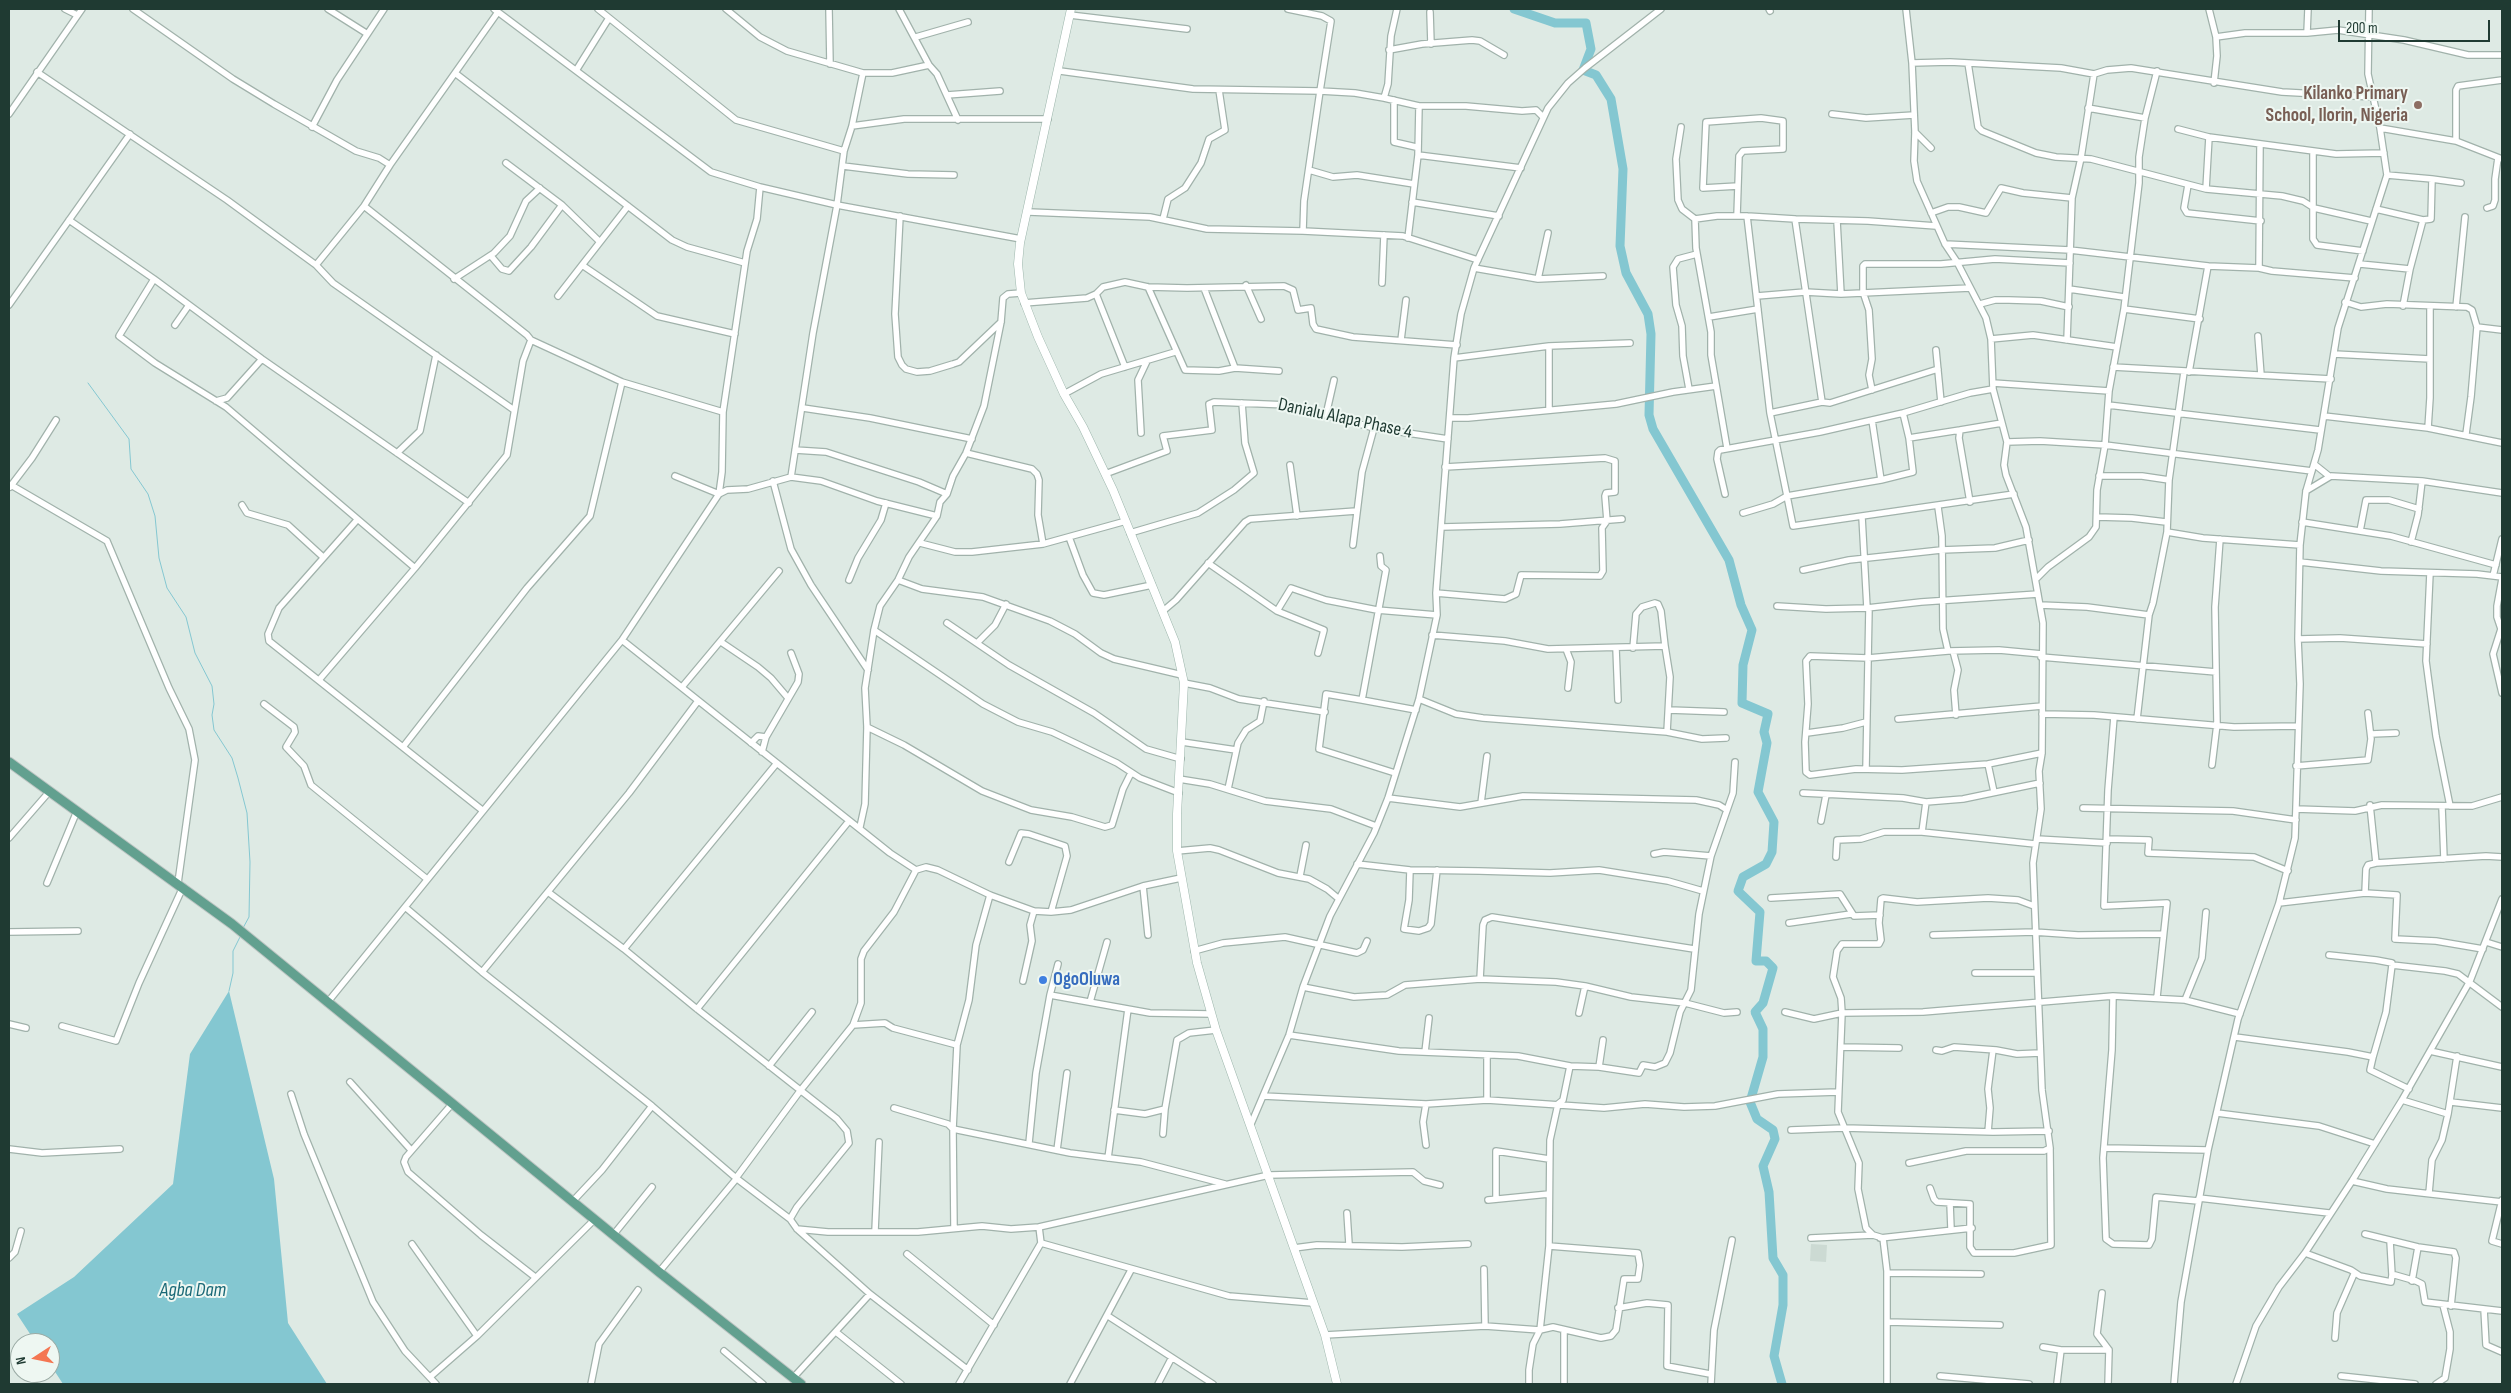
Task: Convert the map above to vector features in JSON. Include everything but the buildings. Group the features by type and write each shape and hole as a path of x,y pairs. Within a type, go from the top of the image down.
{"main road":[{"path":"9,762 181,885 232,924 659,1272 801,1384"}],"street":[{"path":"65,9 77,15"},
{"path":"9,114 82,9"},
{"path":"133,9 233,79 312,127 356,151 379,158 390,165"},
{"path":"328,9 366,34"},
{"path":"312,127 337,80 384,9"},
{"path":"598,9 736,120 844,151"},
{"path":"726,9 760,37 787,51 830,64 863,73 905,71 930,65"},
{"path":"829,9 830,64"},
{"path":"899,9 916,36 930,65 937,74 958,120"},
{"path":"1288,9 1322,16 1331,21 1304,201 1303,231"},
{"path":"1384,98 1388,84 1389,50 1398,9"},
{"path":"1251,1124 1289,1035 1318,945 1388,798 1419,699 1437,615 1436,593 1454,358 1458,345 1462,314 1474,268 1543,117 1568,83 1650,12 1661,9"},
{"path":"1906,9 1912,63 1915,132 1914,161 1917,181 1944,244 1957,262 1986,318 1991,339 1993,386 2007,442 2004,465 2021,510 2029,540 2043,623 2041,656 2041,809 2033,863 2034,932 2039,1001 2042,1090 2050,1148 2051,1245 2014,1253 1974,1253 1970,1247 1972,1228 1970,1204 1934,1200 1930,1188"},
{"path":"2209,9 2216,37 2217,56 2214,83"},
{"path":"2307,34 2308,9"},
{"path":"2174,1384 2180,1302 2208,1150 2240,1014 2288,872 2296,820 2297,726 2300,684 2298,639 2300,544 2306,491 2324,416 2345,302 2360,264 2387,175 2380,128 2368,74 2370,9"},
{"path":"316,266 364,206 496,10 673,141 701,166 711,172 760,187 837,205 1021,239"},
{"path":"1188,29 1071,12 1065,30 1060,71 1036,168 1029,212 1021,239 1018,264 1024,303 1064,394 1083,427 1105,474 1176,642 1183,679 1177,851 1194,951 1216,1030 1325,1335 1337,1384"},
{"path":"1430,12 1431,44"},
{"path":"577,69 609,18"},
{"path":"916,36 968,22"},
{"path":"2216,37 2244,34 2307,34 2338,30 2368,33 2468,55 2502,55"},
{"path":"1389,50 1472,40 1480,42 1504,55"},
{"path":"1912,63 1968,63 2061,68 2094,74 2119,68 2156,71 2214,83 2282,92 2373,97"},
{"path":"1968,63 1975,120 1982,131 2036,153 2056,157 2081,158 2138,170 2206,189 2262,193 2303,201 2314,208 2372,221"},
{"path":"1060,71 1193,89 1355,93 1419,106 1466,106 1522,111 1536,110 1543,117"},
{"path":"2036,579 2089,536 2096,527 2099,476 2105,445 2109,391 2124,309 2139,183 2138,170 2145,118 2156,71"},
{"path":"37,72 227,200 316,266 333,282 514,410"},
{"path":"455,73 672,240 687,247 745,263"},
{"path":"791,477 813,333 837,205 844,151 852,126 863,73"},
{"path":"2067,340 2072,198 2081,158 2094,74"},
{"path":"2456,142 2456,90 2458,86 2502,80"},
{"path":"1163,220 1168,199 1185,188 1201,162 1209,139 1224,130 1219,90"},
{"path":"947,95 1000,92"},
{"path":"1394,100 1394,142 1416,147"},
{"path":"1408,238 1418,155 1416,147 1419,106"},
{"path":"2088,108 2145,118"},
{"path":"1832,114 1866,118 1914,115"},
{"path":"1738,186 1703,188 1706,122 1760,118 1782,121 1783,149 1743,151 1739,156 1738,216"},
{"path":"852,126 904,119 1048,119"},
{"path":"1681,127 1676,159 1678,200 1682,209 1695,219 1747,216 1837,221 1868,220 1936,226"},
{"path":"2380,128 2456,142 2500,159 2495,179 2495,200 2493,206 2486,208"},
{"path":"2178,129 2209,137 2336,154 2384,153"},
{"path":"1915,132 1931,148"},
{"path":"9,305 130,134"},
{"path":"2206,189 2209,137"},
{"path":"2259,268 2262,193 2260,144"},
{"path":"2313,151 2313,238 2318,244 2363,251"},
{"path":"1418,155 1521,168"},
{"path":"506,164 562,205 600,242"},
{"path":"843,166 902,174 954,175"},
{"path":"1309,170 1333,177 1357,175 1414,184"},
{"path":"2387,175 2461,183"},
{"path":"2376,209 2423,220 2431,219 2432,179"},
{"path":"2188,185 2184,208 2187,213 2261,221"},
{"path":"327,1003 622,640 719,494 722,472 723,412 745,263 757,219 760,187"},
{"path":"1731,187 1738,193"},
{"path":"454,279 491,256 510,236 526,201 540,188"},
{"path":"1931,213 1948,207 1958,207 1986,214 2001,188 2023,194 2072,198"},
{"path":"1412,202 1499,216"},
{"path":"491,256 502,270 509,271 531,247 562,205"},
{"path":"364,206 454,279 527,334 531,340 622,382 723,412"},
{"path":"558,296 628,206"},
{"path":"1029,212 1093,213 1163,220 1207,229 1384,235 1408,238 1478,260"},
{"path":"900,216 895,314 898,350 902,365 906,369 917,372 930,371 959,362 1001,322"},
{"path":"1747,216 1770,413 1793,526 1938,507 2014,494"},
{"path":"2456,307 2464,217"},
{"path":"1695,219 1697,254 1708,317 1711,355 1727,448"},
{"path":"1795,219 1822,402"},
{"path":"69,220 154,278 262,359 469,503"},
{"path":"2403,306 2410,269 2423,220"},
{"path":"1837,221 1841,294"},
{"path":"1538,279 1548,233"},
{"path":"1382,283 1384,235"},
{"path":"1944,244 2070,250 2208,266 2259,268 2272,271 2355,278"},
{"path":"1689,389 1682,356 1682,326 1676,305 1673,267 1678,259 1697,254"},
{"path":"1872,390 1869,375 1872,358 1869,310 1864,292 1863,266 1865,264 1957,262 1995,259 2070,263"},
{"path":"582,264 657,316 735,334"},
{"path":"2360,264 2410,269"},
{"path":"2137,719 2149,615 2167,532 2169,480 2174,455 2177,414 2200,318 2208,266"},
{"path":"1474,268 1538,279 1604,276"},
{"path":"154,278 119,336 155,363 226,407 415,568"},
{"path":"1024,303 1087,298 1096,294 1103,287 1112,284 1134,283 1148,287 1204,288 1246,285 1290,287 1293,290 1298,310 1310,308 1313,324 1316,329 1353,337 1458,345"},
{"path":"1246,285 1261,319"},
{"path":"1148,287 1175,352 1180,355 1186,371 1220,371 1235,368 1279,371"},
{"path":"1204,288 1235,368"},
{"path":"1757,296 1805,292 1841,294 1970,288"},
{"path":"2069,289 2124,297"},
{"path":"860,827 864,804 867,727 865,688 874,630 880,606 898,580 909,557 937,516 940,502 947,494 953,476 966,453 984,406 1004,298 1008,294 1022,293"},
{"path":"1096,294 1124,368"},
{"path":"1402,340 1406,300"},
{"path":"1980,304 1995,300 2009,300 2041,302 2069,307"},
{"path":"2345,302 2361,307 2387,304 2456,307 2472,310 2477,326 2472,397 2466,434"},
{"path":"175,325 189,305"},
{"path":"2428,428 2430,306"},
{"path":"1708,317 1758,309"},
{"path":"2124,309 2200,318"},
{"path":"2477,326 2502,330"},
{"path":"1991,339 2033,335 2117,347"},
{"path":"2258,336 2260,375"},
{"path":"319,680 415,568 507,456 523,361 531,340"},
{"path":"1454,358 1549,346 1630,343"},
{"path":"1549,346 1549,409"},
{"path":"1936,350 1940,402"},
{"path":"1064,394 1101,374 1175,352"},
{"path":"397,453 420,431 436,354"},
{"path":"2334,354 2430,358"},
{"path":"216,401 227,398 262,359"},
{"path":"1141,433 1138,380 1147,361"},
{"path":"2113,367 2331,379"},
{"path":"1770,413 1822,402 1830,403 1938,370"},
{"path":"1326,415 1334,380"},
{"path":"403,747 528,588 590,516 622,382"},
{"path":"1450,418 1616,404 1689,389 1716,386"},
{"path":"1725,494 1717,459 1718,452 1727,448 1777,440 1903,413 1993,386 2109,391"},
{"path":"226,407 227,398"},
{"name":"Danialu Alapa Phase 4","path":"1105,474 1167,451 1162,439 1164,436 1212,430 1211,402 1275,403 1374,428 1448,439"},
{"path":"1130,532 1198,513 1234,490 1254,473 1242,428 1242,403"},
{"path":"2108,406 2320,430"},
{"path":"802,408 870,418 972,439"},
{"path":"1743,512 1773,504 1787,496 1880,480 1913,472 1909,438 1903,413"},
{"path":"2324,416 2428,428 2466,434 2502,443"},
{"path":"56,420 32,458 10,487 107,541 169,688 189,729 196,760 181,885 116,1041 62,1026"},
{"path":"1872,420 1880,480"},
{"path":"1909,438 2002,423"},
{"path":"1353,545 1362,472 1374,428"},
{"path":"1960,430 1959,438 1970,502"},
{"path":"2007,442 2040,441 2105,445 2312,471"},
{"path":"795,450 826,452 919,482 947,494"},
{"path":"966,453 1032,469 1037,474 1039,480 1038,515 1042,544"},
{"path":"1436,593 1505,599 1516,594 1521,575 1600,576 1603,571 1602,528 1607,521 1605,496 1606,493 1616,492 1616,465 1611,459 1445,467"},
{"path":"2314,464 2329,476 2422,481 2502,494"},
{"path":"1290,465 1298,516"},
{"path":"674,476 719,494 727,490 748,489 791,477 821,481 886,503 937,516"},
{"path":"2099,476 2142,476 2169,480"},
{"path":"2306,491 2329,476"},
{"path":"773,481 791,549 811,584 868,670"},
{"path":"2411,542 2419,509 2422,481"},
{"path":"2360,531 2366,500 2390,500 2419,509"},
{"path":"849,580 858,558 881,520 886,503"},
{"path":"242,505 247,513 288,525 324,557"},
{"path":"1938,507 1942,536 1943,629 1958,670 1954,690 1956,715"},
{"path":"1163,610 1176,600 1245,522 1250,519 1356,511"},
{"path":"1862,516 1868,608 1866,769"},
{"path":"2097,517 2132,518 2166,522"},
{"path":"1442,527 1622,519"},
{"path":"357,520 279,608 268,634 269,641 482,810"},
{"path":"920,543 955,552 1042,544 1126,522"},
{"path":"2302,522 2360,531 2411,542 2496,565"},
{"path":"2167,532 2220,539 2300,544"},
{"path":"1069,538 1092,593 1104,595 1152,585"},
{"path":"2212,765 2217,724 2215,607 2220,539"},
{"path":"2493,576 2502,539"},
{"path":"1803,570 1864,558 1941,550 1995,548 2029,540"},
{"path":"1362,700 1377,610 1386,570 1381,566 1380,556"},
{"path":"2300,562 2381,571 2502,578 2497,606 2497,617 2501,628 2493,654 2502,693"},
{"path":"1208,563 1277,611 1324,630 1318,653"},
{"path":"682,687 779,570"},
{"path":"2430,573 2426,661 2432,708 2450,806"},
{"path":"898,580 922,589 983,597 1006,604 1050,621 1075,634 1100,653 1114,659 1183,679 1240,699 1324,712"},
{"path":"1277,611 1291,588 1326,600 1377,610 1437,615"},
{"path":"1777,606 1826,609 1868,608 2038,594"},
{"path":"1633,648 1636,614 1642,607 1655,603 1658,604 1661,611 1670,676 1670,710 1667,732"},
{"path":"977,643 995,625 1006,604"},
{"path":"2040,605 2088,607 2149,615"},
{"path":"947,623 1008,665 1094,714 1146,748 1180,759"},
{"path":"874,630 983,704 1018,722 1052,732 1117,763 1131,773 1179,793"},
{"path":"1432,635 1505,641 1531,647 1566,649 1665,646"},
{"path":"2298,639 2340,638 2427,644"},
{"path":"622,640 849,821 860,827 890,853 916,870 926,868 938,870 990,896 1034,910 1051,912 1071,910 1143,886 1181,878"},
{"path":"721,642 758,667 788,698"},
{"path":"1616,648 1618,700"},
{"path":"1566,649 1571,662 1568,688"},
{"path":"2042,754 1988,764 1902,770 1866,769 1810,775 1806,772 1806,658 1810,656 1868,658 1951,651 1999,650 2089,663 2143,665 2216,672"},
{"path":"762,752 766,737 798,682 799,674 791,653"},
{"path":"1395,773 1318,749 1326,694 1416,710"},
{"path":"1419,699 1456,714 1483,718 1667,732 1702,739 1726,738"},
{"path":"482,972 629,793 698,701"},
{"path":"1228,789 1236,750 1246,730 1260,721 1264,702"},
{"path":"264,704 294,727 295,732 286,747 304,766 311,785 427,879"},
{"path":"1898,719 2042,706"},
{"path":"1670,710 1724,712"},
{"path":"2296,766 2368,760 2370,734 2368,713"},
{"path":"2042,714 2114,717 2217,724 2234,727 2297,726"},
{"path":"2114,717 2104,906 2167,903 2157,997"},
{"path":"1807,734 1854,726 1866,722"},
{"path":"1854,726 1866,732"},
{"path":"867,727 904,745 982,791 1031,810 1072,817 1105,827 1112,825 1123,789 1131,773"},
{"path":"2370,734 2396,734"},
{"path":"750,743 758,736 766,737"},
{"path":"1182,742 1236,750"},
{"path":"1481,803 1488,756"},
{"path":"1289,1035 1399,1051 1531,1057 1570,1066 1599,1067 1640,1073 1643,1065 1655,1066 1664,1063 1670,1053 1680,1012 1691,990 1694,949 1703,891 1711,856 1733,794 1734,762"},
{"path":"624,949 777,764"},
{"path":"1988,764 1994,792"},
{"path":"1179,780 1228,789 1235,793 1265,800 1331,808 1376,826"},
{"path":"1803,793 1903,798 1926,802 1963,799 2040,783"},
{"path":"9,838 49,792"},
{"path":"1822,821 1826,794"},
{"path":"1388,798 1460,807 1523,796 1549,795 1642,800 1696,800 1718,805 1727,810"},
{"path":"2296,809 2355,811 2370,806 2472,806 2502,797"},
{"path":"1922,832 1926,802"},
{"path":"2370,806 2376,863"},
{"path":"2442,807 2444,859"},
{"path":"2082,808 2233,812 2296,820"},
{"path":"46,883 77,811"},
{"path":"697,1009 849,821"},
{"path":"1836,857 1837,840 1861,839 1884,832 1922,832 2036,842 2149,840 2148,853 2254,857 2288,872"},
{"path":"1009,862 1021,833 1065,846 1067,856 1051,912"},
{"path":"1300,876 1306,845"},
{"path":"1177,851 1210,848 1220,850 1278,873 1300,876 1320,885 1339,898"},
{"path":"1654,854 1664,852 1711,856"},
{"path":"2365,893 2366,869 2368,865 2486,856 2502,857"},
{"path":"1357,864 1410,870 1550,873 1599,870 1677,883 1703,891"},
{"path":"659,1272 737,1178 800,1090 853,1025 861,1003 861,959 864,951 894,912 916,870"},
{"path":"1410,870 1409,900 1404,930 1419,931 1428,928 1431,924 1437,870"},
{"path":"1143,886 1148,935"},
{"path":"548,892 624,949 836,1119 847,1131 849,1143 797,1207 790,1219"},
{"path":"2279,903 2365,893 2398,895 2395,939 2436,941 2483,949"},
{"path":"1771,898 1840,894 1851,914"},
{"path":"954,1228 953,1129 957,1045 969,1000 976,944 990,896"},
{"path":"1887,1384 1887,1273 1883,1238 1873,1235 1866,1228 1858,1188 1860,1163 1838,1112 1842,1013 1841,998 1832,977 1837,951 1842,944 1879,944 1881,940 1880,915 1883,898 1911,902 1952,902 1988,898 2018,900 2034,906"},
{"path":"2236,1384 2256,1326 2279,1286 2305,1253 2329,1213 2352,1181 2409,1089 2470,981 2502,898"},
{"path":"405,906 482,972 652,1106 737,1178 790,1219 797,1229 870,1294 968,1370"},
{"path":"1023,981 1032,941 1030,925 1034,910"},
{"path":"2185,1000 2202,958 2206,912"},
{"path":"1789,923 1851,914 1854,916 1880,915"},
{"path":"1480,979 1483,925 1485,920 1492,917 1647,940 1694,949"},
{"path":"9,932 78,931"},
{"path":"1933,935 2034,932 2078,935 2163,934"},
{"path":"1194,951 1223,943 1285,937 1357,954 1364,950 1367,941"},
{"path":"1090,1002 1107,942"},
{"path":"2486,942 2502,947"},
{"path":"2329,956 2376,960 2392,963 2392,965 2445,970 2470,981 2502,1006"},
{"path":"1029,1143 1036,1073 1050,995 1058,964"},
{"path":"2392,965 2386,1012 2372,1057 2370,1070 2409,1089"},
{"path":"1975,973 2037,973"},
{"path":"1303,987 1354,997 1386,995 1405,985 1480,979 1517,979 1585,986 1631,997 1685,1003 1724,1013 1737,1012"},
{"path":"1579,1013 1585,986"},
{"path":"1050,995 1150,1013 1211,1014"},
{"path":"1785,1012 1814,1019 1842,1013 1923,1012 2113,996 2185,1000 2240,1014"},
{"path":"2113,996 2106,1148 2103,1158 2106,1239 2113,1244 2149,1245 2152,1239 2156,1197 2199,1199 2329,1213"},
{"path":"1108,1158 1128,1010"},
{"path":"769,1066 812,1012"},
{"path":"1425,1052 1429,1018"},
{"path":"853,1025 885,1023 893,1028 957,1045"},
{"path":"9,1024 26,1028"},
{"path":"1163,1134 1165,1109 1177,1040 1189,1033 1216,1030"},
{"path":"2235,1037 2372,1057"},
{"path":"1599,1067 1603,1040"},
{"path":"1841,1047 1899,1048"},
{"path":"1936,1050 1942,1051 1954,1047 2017,1054 2040,1052"},
{"path":"1988,1132 1990,1108 1988,1089 1993,1050"},
{"path":"2430,1051 2502,1067"},
{"path":"1487,1055 1487,1100"},
{"path":"2429,1194 2432,1160 2442,1140 2451,1102 2457,1056"},
{"path":"1529,1384 1533,1344 1540,1330 1549,1246 1550,1140 1558,1104 1563,1100 1570,1066"},
{"path":"1057,1150 1068,1073"},
{"path":"350,1082 412,1150"},
{"path":"1263,1096 1426,1104 1487,1100 1604,1108 1646,1104 1684,1107 1715,1106 1778,1094 1838,1092"},
{"path":"291,1094 304,1134 373,1302 405,1351 436,1384"},
{"path":"2402,1100 2448,1114"},
{"path":"2451,1102 2502,1108"},
{"path":"452,1104 404,1162 408,1172 480,1235 535,1277"},
{"path":"1426,1104 1423,1122 1426,1145"},
{"path":"573,1201 602,1170 652,1106"},
{"path":"894,1108 948,1124 953,1129 1057,1150 1141,1162 1227,1184"},
{"path":"1114,1110 1145,1114 1165,1109"},
{"path":"2217,1114 2319,1126 2375,1144"},
{"path":"1791,1130 1844,1128 1988,1132 2049,1131"},
{"path":"875,1231 879,1142"},
{"path":"1909,1162 1966,1151 2044,1151 2050,1148"},
{"path":"2106,1148 2208,1150"},
{"path":"9,1149 42,1153 120,1149"},
{"path":"1496,1199 1496,1151 1549,1159"},
{"path":"797,1229 828,1232 918,1232 982,1226 1011,1229 1039,1227 1269,1175 1413,1172 1424,1181 1440,1185"},
{"path":"2352,1181 2387,1189 2502,1202"},
{"path":"614,1234 652,1187"},
{"path":"1488,1200 1549,1194"},
{"path":"2502,1198 2492,1241 2502,1244"},
{"path":"1950,1203 1951,1229"},
{"path":"1347,1213 1350,1244"},
{"path":"430,1377 476,1336 595,1219"},
{"path":"959,1384 1041,1243 1039,1227"},
{"path":"1880,1238 1972,1228"},
{"path":"9,1258 15,1252 21,1231"},
{"path":"2365,1234 2418,1247 2454,1252 2456,1258 2451,1306"},
{"path":"1810,1238 1873,1235"},
{"path":"1711,1384 1710,1374 1714,1330 1732,1240"},
{"path":"2305,1253 2351,1270 2354,1274 2391,1282 2390,1241"},
{"path":"1041,1243 1131,1270 1229,1296 1313,1303"},
{"path":"412,1244 476,1336"},
{"path":"1294,1248 1350,1244 1402,1247 1468,1244"},
{"path":"1325,1335 1485,1326 1540,1330 1553,1328 1600,1338 1611,1336 1616,1330 1624,1279 1638,1279 1640,1265 1638,1253 1549,1246"},
{"path":"2412,1281 2418,1247"},
{"path":"907,1254 994,1325"},
{"path":"1484,1269 1485,1326"},
{"path":"1070,1384 1131,1270"},
{"path":"1887,1273 1981,1274"},
{"path":"2335,1338 2337,1313 2354,1274"},
{"path":"2392,1275 2422,1284 2425,1302 2502,1311"},
{"path":"591,1384 599,1344 638,1290"},
{"path":"793,1378 870,1294"},
{"path":"2102,1294 2097,1334 2109,1350 2108,1384"},
{"path":"1618,1308 1647,1303 1668,1305 1666,1366 1710,1374"},
{"path":"2436,1384 2445,1378 2450,1348 2450,1332 2443,1305"},
{"path":"2484,1309 2486,1345 2502,1352"},
{"path":"1108,1316 1171,1359 1213,1384"},
{"path":"1888,1322 2000,1325"},
{"path":"1564,1330 1564,1384"},
{"path":"836,1332 901,1384"},
{"path":"2043,1348 2109,1350"},
{"path":"2057,1383 2061,1350"},
{"path":"724,1351 763,1384"},
{"path":"1158,1384 1171,1359"},
{"path":"1940,1376 2029,1384"},
{"path":"2341,1376 2415,1384"}],"shaded area":[{"path":"1811,1244 1827,1245 1826,1262 1810,1261"}],"water":[{"name":"Agba Dam","path":"229,991 274,1179 288,1323 327,1384 63,1384 60,1379 60,1333 29,1333 17,1314 74,1277 173,1184 190,1054"}],"waterway":[{"path":"1514,9 1555,23 1586,23 1591,49 1583,70 1596,75 1611,99 1623,169 1620,246 1626,273 1648,314 1651,334 1649,415 1653,429 1729,560 1741,605 1752,630 1743,665 1742,703 1768,714 1764,732 1767,743 1758,792 1774,822 1772,852 1766,864 1743,877 1738,891 1760,912 1756,961 1766,961 1773,968 1763,1003 1755,1012 1763,1029 1763,1057 1750,1102 1757,1119 1773,1130 1775,1139 1763,1166 1769,1192 1773,1258 1783,1275 1783,1305 1774,1356 1782,1384"},
{"path":"88,383 129,439 131,469 148,494 155,516 159,558 167,588 186,617 195,653 212,686 214,730 232,758 247,813 250,862 249,917 243,928"},
{"path":"229,991 233,973 233,951 240,937"}],"place":[{"name":"Kilanko Primary School, Ilorin, Nigeria","path":"2418,105"},
{"name":"OgoOluwa","path":"1043,980"}]}
